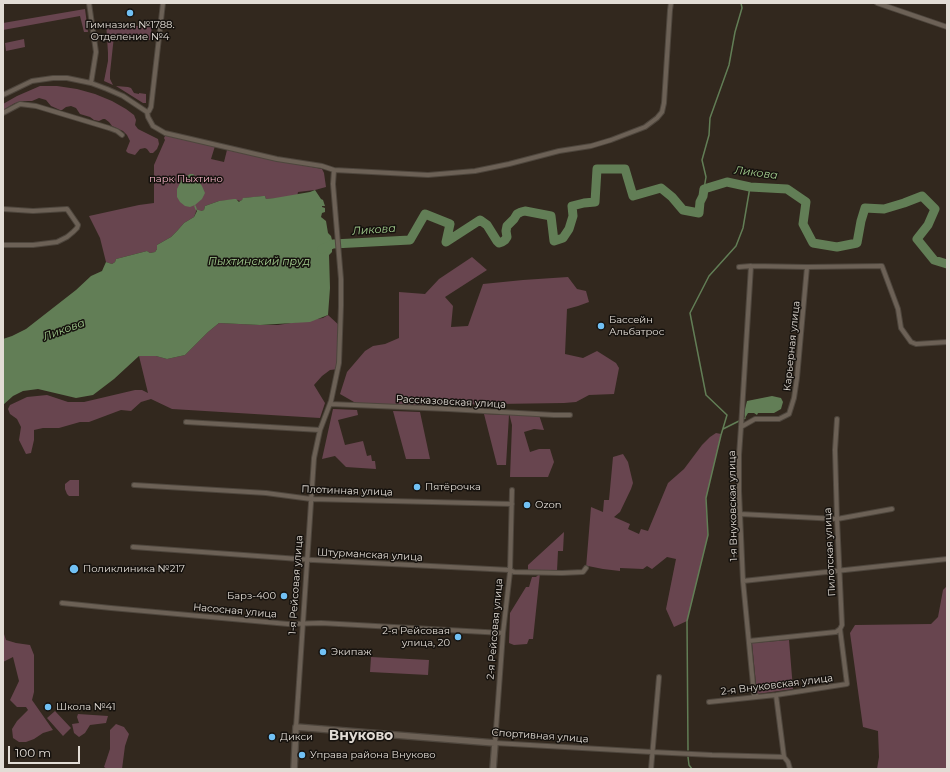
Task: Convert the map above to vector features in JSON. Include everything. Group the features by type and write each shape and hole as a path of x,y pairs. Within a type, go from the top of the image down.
{"street":[{"path":"89,3 96,52 91,83"},
{"path":"147,112 151,107 163,3"},
{"path":"3,95 32,81 52,78 67,78 91,83 118,94 147,112 148,118 153,126 164,133 276,159 322,166 334,170 428,174 475,171 559,151 591,146 645,127 657,118 662,112 664,103 671,3"},
{"path":"877,3 947,27"},
{"path":"3,113 20,104 36,106 109,128 122,135"},
{"name":"1-я Рейсовая улица","path":"294,769 314,458 320,430 330,404 339,363 342,306 333,184 334,170"},
{"path":"3,209 33,212 67,209 78,225 77,228 67,237 57,242 32,245 3,245"},
{"name":"1-я Внуковская улица","path":"751,266 739,455 739,491 743,581 754,694 757,696"},
{"path":"739,267 882,266 898,309 901,328 911,342 916,344 947,342"},
{"name":"Карьерная улица","path":"741,427 754,419 779,419 789,414 794,398 797,378 807,267"},
{"name":"Рассказовская улица","path":"330,404 570,415"},
{"name":"Пилотская улица","path":"837,419 835,450 836,519 842,625 840,629 847,684"},
{"path":"186,422 320,430"},
{"name":"Плотинная улица","path":"134,485 266,492 311,499 512,504"},
{"name":"2-я Рейсовая улица","path":"493,769 503,633 510,570 512,490"},
{"path":"740,514 836,519 892,509"},
{"name":"Штурманская улица","path":"133,547 307,559 510,570 514,572 584,572 586,568"},
{"path":"743,581 947,559"},
{"name":"Насосная улица","path":"62,603 288,624 328,623 503,633"},
{"path":"749,641 836,632 840,629"},
{"path":"651,769 659,677"},
{"name":"2-я Внуковская улица","path":"709,702 776,695 847,684"},
{"path":"776,695 784,757 788,762 790,769"},
{"name":"Спортивная улица","path":"296,727 495,743 712,755 784,757"}],"green space":[{"path":"85,9 88,32 84,32 80,16 3,30 3,23"},
{"path":"106,22 110,24 152,27 150,40 114,36 110,73 110,79 113,85 104,81 108,61"},
{"path":"24,39 25,47 6,51 5,43"},
{"path":"40,86 57,86 77,89 112,101 134,115 136,120 135,125 138,129 158,139 159,144 157,149 153,153 150,153 145,148 140,149 135,155 128,153 126,151 130,141 123,131 112,126 105,119 99,121 94,120 80,114 76,108 71,106 60,110 51,106 46,100 39,98 32,101 15,103 3,110 3,104"},
{"path":"116,86 131,88 134,93 146,94 146,103 143,103"},
{"name":"парк Пыхтино","path":"166,134 215,146 211,159 224,162 227,150 322,169 326,187 298,192 297,197 266,199 265,196 244,198 240,201 219,201 205,206 204,210 198,211 197,209 194,217 184,223 171,237 157,245 155,252 150,253 147,251 116,259 112,264 106,262 100,238 89,216 154,203 154,165 165,140 164,138"},
{"path":"472,257 487,270 445,297 453,306 451,327 468,326 483,284 568,277 577,289 586,291 589,302 567,309 565,354 583,358 597,351 616,363 619,368 614,394 589,395 576,402 564,403 361,406 340,394 347,372 365,351 373,346 385,344 399,338 399,292 425,294 439,279"},
{"path":"328,315 341,327 338,369 330,370 314,385 325,403 320,418 172,409 151,399 141,402 131,411 121,410 89,422 80,422 59,428 43,428 34,430 34,440 31,453 26,454 19,440 21,427 17,419 10,414 8,409 10,405 27,397 47,395 68,402 84,402 135,390 142,390 148,393 139,356 156,356 167,359 185,355 219,323 278,325 323,318"},
{"path":"333,409 357,410 358,415 338,420 345,445 363,441 367,456 371,455 372,461 375,461 376,469 346,467 335,456 322,459"},
{"path":"393,411 420,412 430,459 406,459"},
{"path":"509,413 539,415 544,430 534,429 524,432 530,452 539,449 550,449 554,462 548,477 510,477 512,425"},
{"path":"484,414 509,415 506,465 497,465"},
{"path":"716,433 721,434 706,498 708,535 687,621 674,627 666,609 676,559 667,557 652,569 647,566 643,569 620,568 620,571 588,566 586,568 591,507 603,512 604,500 609,500 613,457 623,454 628,462 633,483 620,512 614,517 630,524 628,529 639,534 641,529 648,531 668,483 684,469 702,445"},
{"path":"70,480 79,480 79,496 69,496 67,494 65,484"},
{"path":"564,532 563,551 558,551 557,571 528,570 528,565"},
{"path":"540,573 533,639 529,639 527,644 514,645 509,643 510,613 526,587 529,587 532,577 536,577"},
{"path":"947,586 947,769 877,769 879,757 878,731 863,727 850,633 855,625 931,624 938,617 943,590"},
{"path":"3,631 6,640 30,645 34,655 34,692 32,700 53,730 43,733 26,742 19,742 13,738 12,729 17,721 28,710 26,707 17,707 10,700 19,681 13,657 3,662"},
{"path":"789,640 793,689 757,694 752,643"},
{"path":"371,657 429,660 428,675 370,672"},
{"path":"55,711 71,728 63,736 47,718"},
{"path":"78,714 108,716 106,723 90,725 85,733 79,737 74,733 72,724 79,723 77,717"},
{"path":"116,724 124,727 129,734 125,746 122,769 107,769 104,767 110,749 110,730"}],"water":[{"path":"190,174 195,176 205,193 202,199 190,207 185,206 180,202 177,197 177,189 182,179"},
{"name":"Пыхтинский пруд","path":"315,190 323,200 325,206 322,206 325,208 325,212 322,213 321,217 326,221 328,233 331,236 333,244 332,252 329,255 330,288 328,315 310,322 260,325 219,323 185,355 167,359 156,356 139,356 114,379 93,395 76,398 38,389 23,391 13,396 3,405 3,339 26,329 76,290 91,276 102,271 106,262 112,264 116,259 147,251 150,253 155,252 157,245 171,237 184,223 194,217 197,211 196,209 201,211 204,210 205,206 219,201 236,199 239,202 243,198 263,196 265,196 266,199 275,198"},
{"path":"772,396 781,398 783,402 781,409 774,413 758,413 757,415 754,413 748,413 745,418 744,413 747,401"}],"waterway":[{"path":"704,189 706,177 702,160 709,135 710,118 729,65 735,32 742,8 741,3"},
{"name":"Ликова","path":"322,249 333,244 410,240 425,214 450,224 446,242 480,220 487,225 499,243 507,237 507,226 517,214 525,211 551,216 554,241 563,238 569,229 573,216 572,206 595,202 597,169 625,169 633,196 661,188 672,197 683,210 699,213 700,202 704,189 727,182 750,187 787,189 806,202 803,224 813,243 837,247 857,243 865,208 884,209 922,196 935,209 928,225 917,239 934,260 947,264"},
{"path":"688,750 687,621 708,535 706,498 727,415 706,395 690,313 709,276 736,246 743,228 750,187"},
{"path":"723,429 745,418"},
{"path":"688,757 689,765 692,769"}],"place":[{"name":"Гимназия №1788. Отделение №4","path":"130,13"},
{"name":"Бассейн Альбатрос","path":"601,326"},
{"name":"Пятёрочка","path":"417,487"},
{"name":"Ozon","path":"527,505"},
{"name":"Поликлиника №217","path":"74,569"},
{"name":"Барз-400","path":"284,596"},
{"name":"2-я Рейсовая улица, 20","path":"458,637"},
{"name":"Экипаж","path":"323,652"},
{"name":"Школа №41","path":"48,707"},
{"name":"Дикси","path":"272,737"},
{"name":"Управа района Внуково","path":"302,755"}],"district":[{"name":"Внуково","path":"361,736"}]}
